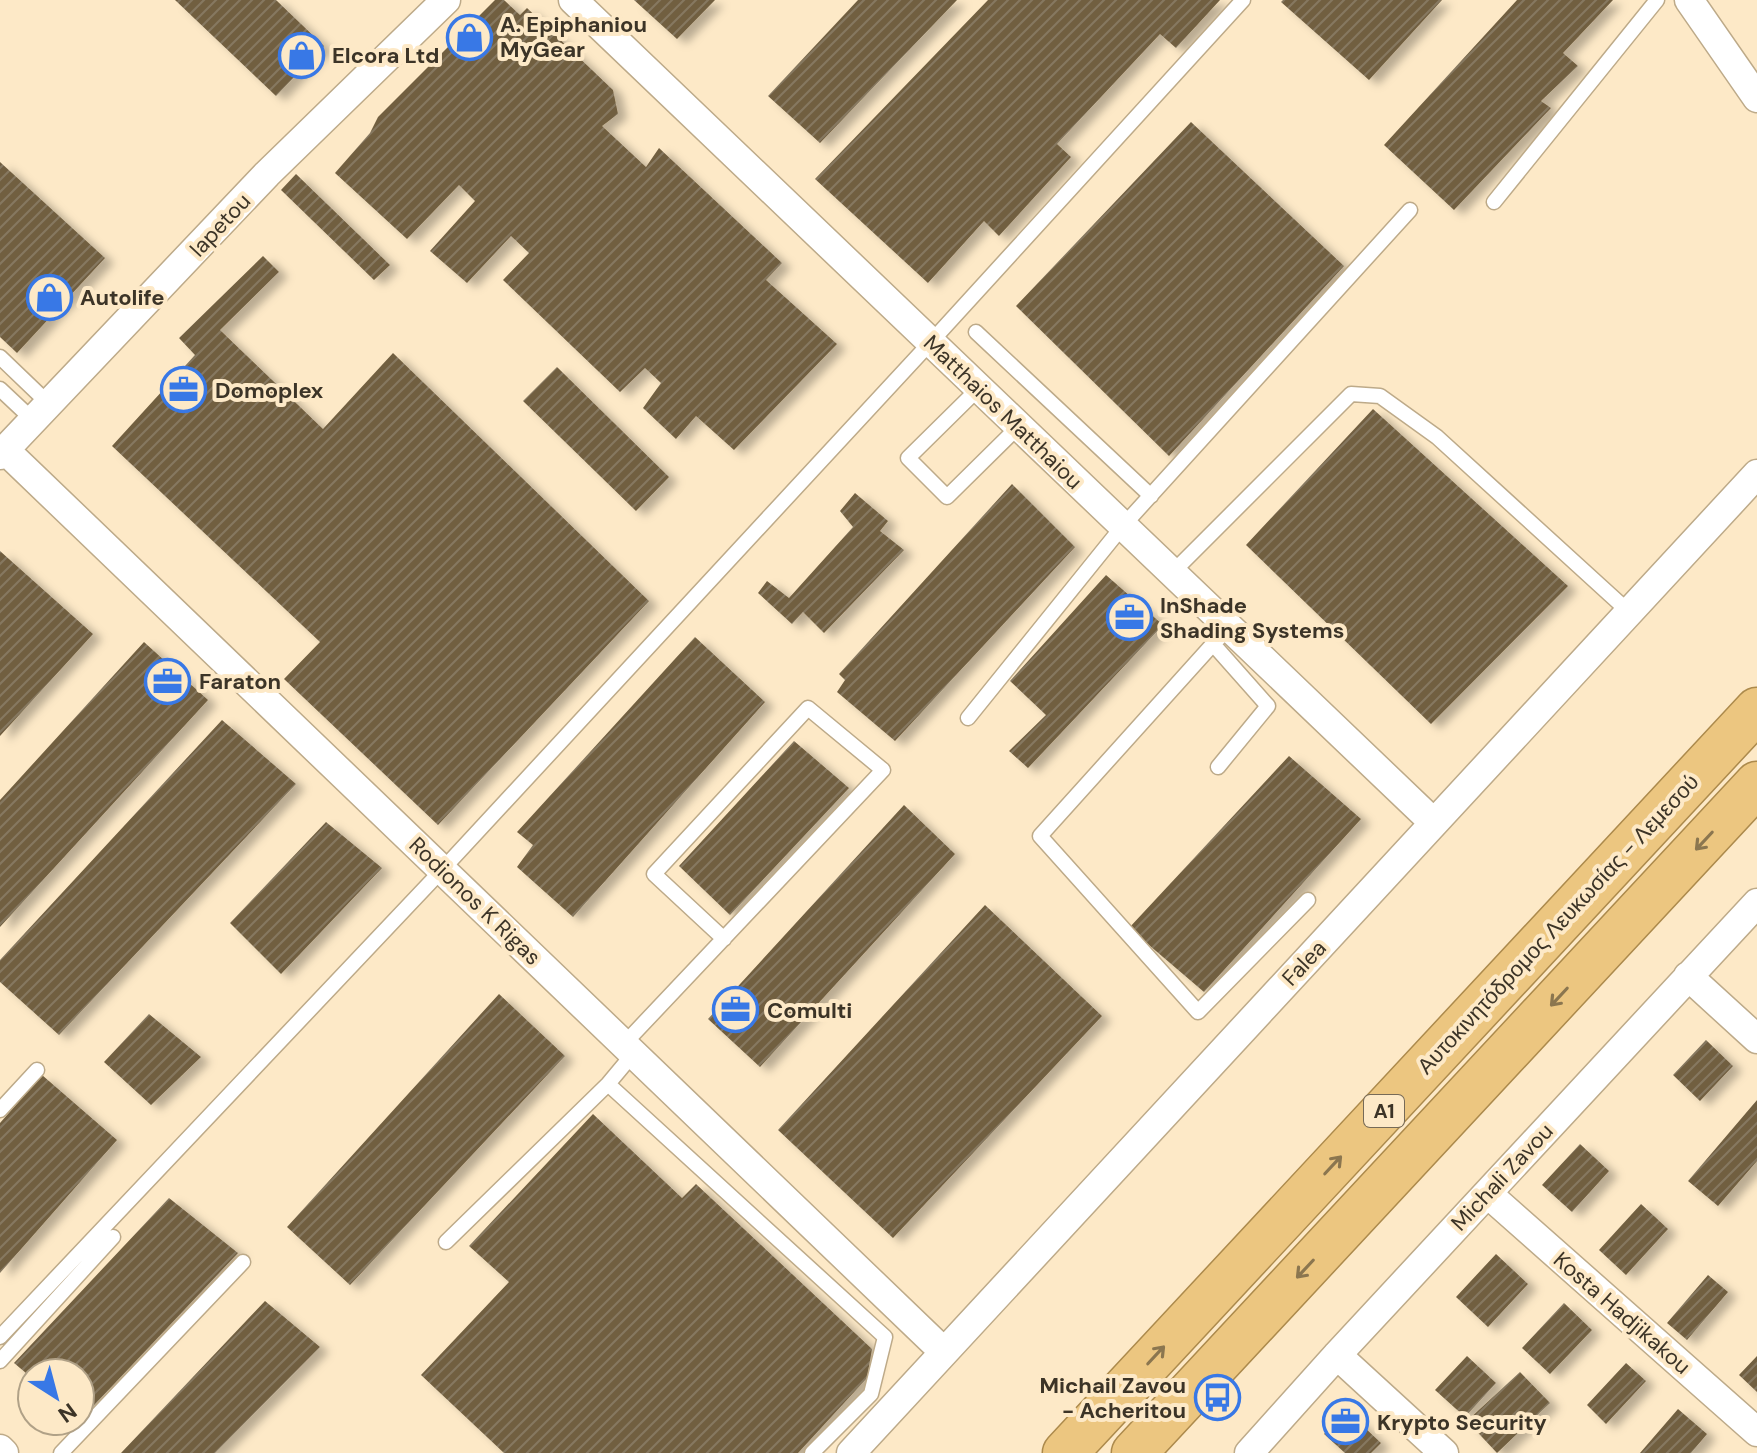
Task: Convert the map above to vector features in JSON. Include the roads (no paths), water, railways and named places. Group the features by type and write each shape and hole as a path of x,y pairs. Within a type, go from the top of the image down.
{"highway":[{"path":"1703,768 1757,702"},
{"name":"Αυτοκινητόδρομος Λευκωσίας - Λεμεσού","path":"1065,1453 1757,710"},
{"name":"A1","path":"1134,1453 1757,784"}],"street":[{"name":"Iapetou","path":"2,453 267,174 446,0"},
{"name":"Matthaios Matthaiou","path":"573,0 1171,574 1220,636 1434,823"},
{"path":"1689,0 1757,98"},
{"name":"Rodionos K Rigas","path":"2,453 944,1352"},
{"name":"Falea","path":"851,1453 1757,474"},
{"name":"Michali Zavou","path":"1249,1453 1757,903"},
{"path":"1688,976 1757,1039"},
{"name":"Kosta Hadjikakou","path":"1488,1194 1757,1432"},
{"path":"1337,1355 1444,1453"}],"lane":[{"path":"0,1337 442,870 1243,0"},
{"path":"1494,202 1657,0"},
{"path":"968,718 1122,527 1410,210"},
{"path":"976,332 1151,496"},
{"path":"0,357 41,412"},
{"path":"0,389 41,412"},
{"path":"978,389 908,458 947,497 1018,427"},
{"path":"1171,574 1351,394 1380,396 1437,437 1629,612"},
{"path":"1218,767 1268,706 1220,636 1040,836 1198,1012 1308,900"},
{"path":"446,1242 608,1084 628,1049 724,939 883,770 808,708 654,874 724,939"},
{"path":"0,1110 37,1070"},
{"path":"608,1084 885,1337 871,1394 812,1453"},
{"path":"0,1361 113,1237"},
{"path":"61,1453 243,1262"}],"place":[{"name":"A. Epiphaniou MyGear","path":"469,37"},
{"name":"Elcora Ltd","path":"301,55"},
{"name":"Autolife","path":"49,297"},
{"name":"Domoplex","path":"184,390"},
{"name":"InShade Shading Systems","path":"1129,618"},
{"name":"Faraton","path":"168,681"},
{"name":"Comulti","path":"736,1010"},
{"name":"Michail Zavou - Acheritou","path":"1217,1398"},
{"name":"Krypto Security","path":"1346,1422"}]}
